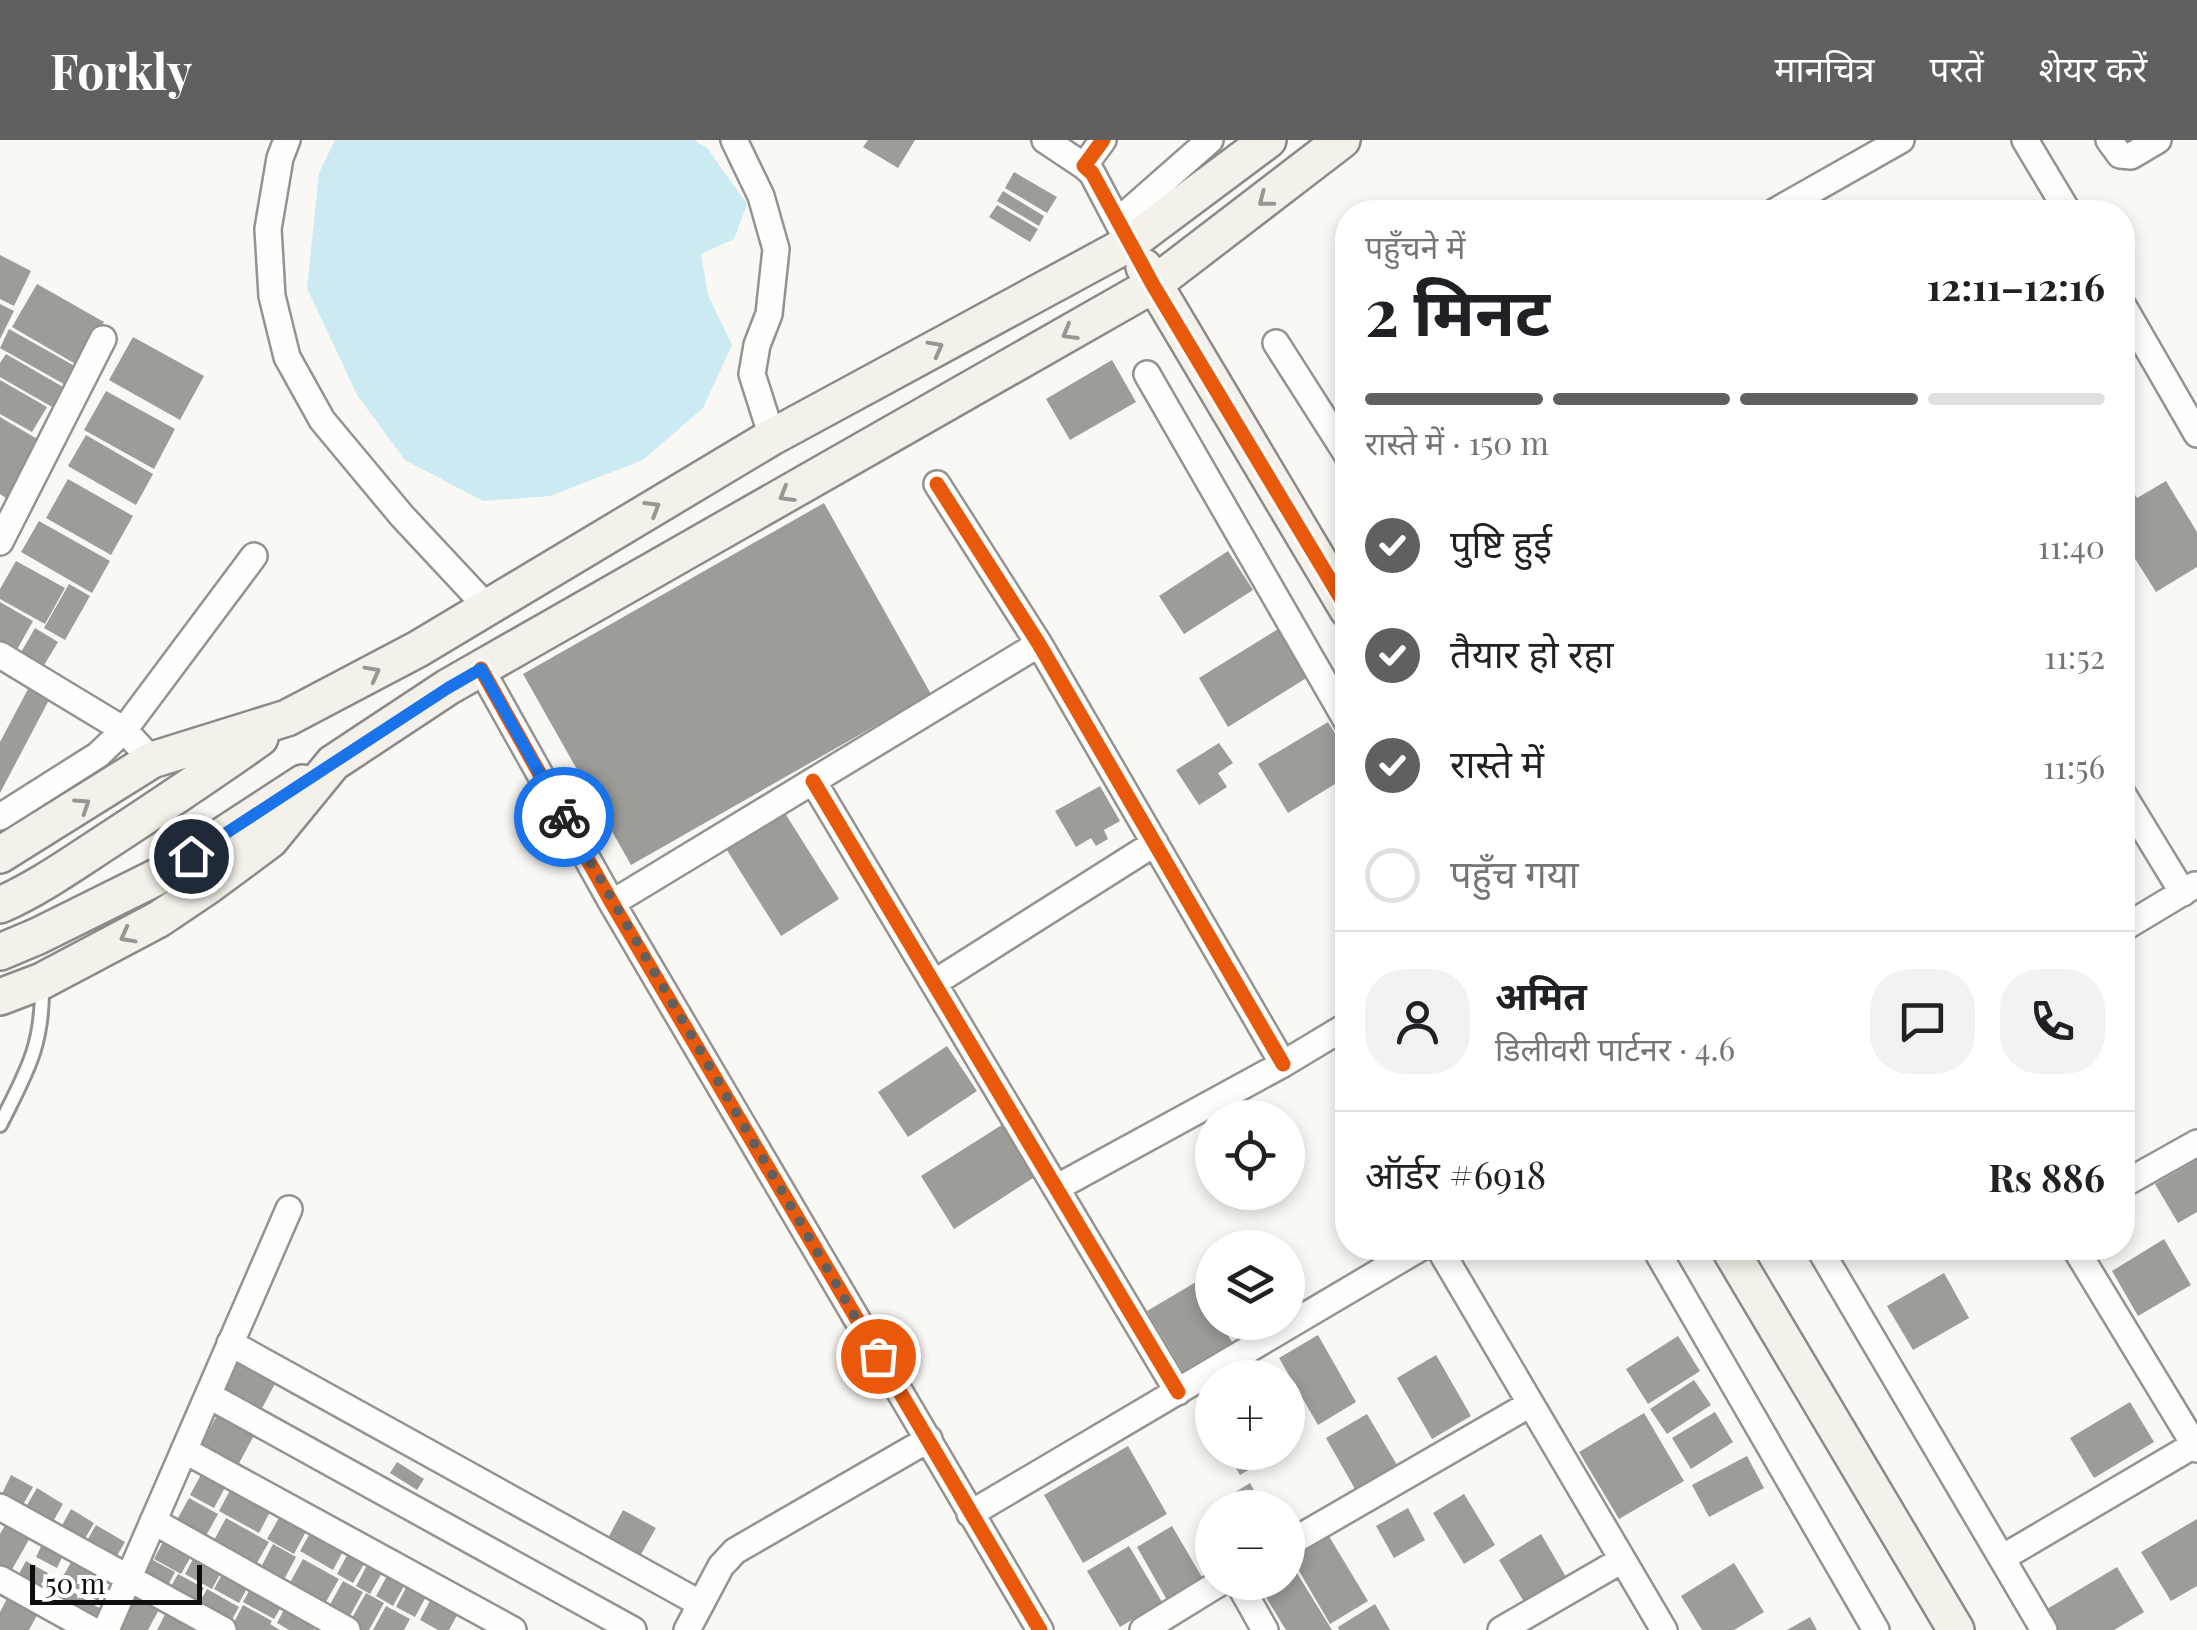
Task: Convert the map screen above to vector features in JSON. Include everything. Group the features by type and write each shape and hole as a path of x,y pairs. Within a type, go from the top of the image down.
{"main road":[{"path":"0,905 73,863 287,718 418,648 1124,232 1268,140"},
{"path":"0,952 165,873 448,688 1154,285 1342,140"},
{"path":"1124,232 1335,588"},
{"path":"418,648 448,688"},
{"path":"0,856 152,760 287,718"},
{"path":"0,997 42,981 158,919 239,863 270,840 334,763"},
{"path":"1736,1260 1956,1630"}],"street":[{"path":"286,140 268,230 272,296 287,357 322,420 402,516 487,607"},
{"path":"734,140 762,196 776,249 768,314 752,374 772,437"},
{"path":"1045,140 1092,173 1124,232 1210,140"},
{"path":"1084,166 1103,140"},
{"path":"1795,200 1901,140"},
{"path":"2026,140 2061,200"},
{"path":"2109,140 2120,155 2130,156 2158,140"},
{"path":"2135,327 2197,434"},
{"path":"0,542 103,339"},
{"path":"1276,344 1335,436"},
{"path":"1147,374 1335,700"},
{"path":"937,484 1039,644 1284,1064"},
{"path":"0,817 98,755 124,730 254,556"},
{"path":"612,903 1039,644"},
{"path":"0,655 124,730 152,760"},
{"path":"481,669 612,903 1040,1630"},
{"path":"813,781 1178,1392"},
{"path":"2135,811 2190,888 2135,921"},
{"path":"934,982 1155,843"},
{"path":"1056,1188 1335,1033"},
{"path":"2135,1178 2197,1142"},
{"path":"106,1630 288,1209"},
{"path":"970,1514 1400,1260"},
{"path":"1446,1260 1664,1630"},
{"path":"1662,1260 1876,1630"},
{"path":"1827,1260 2044,1630"},
{"path":"2002,1558 2196,1447 2083,1260"},
{"path":"230,1343 701,1604"},
{"path":"208,1395 633,1630"},
{"path":"1305,1534 1530,1404"},
{"path":"688,1630 721,1566 735,1551 929,1439"},
{"path":"184,1450 513,1630"},
{"path":"0,1508 223,1630"},
{"path":"153,1521 347,1630"},
{"path":"1500,1630 1622,1560"},
{"path":"0,1580 92,1630"},
{"path":"1143,1630 1195,1598"},
{"path":"1248,1600 1265,1630"}],"lane":[{"path":"0,1125 35,1052 42,1016 42,981"}],"water":[{"path":"335,140 694,140 708,149 747,204 734,239 701,254 708,295 732,345 703,408 643,460 550,496 483,501 405,460 357,395 307,288 319,173"}],"building":[{"path":"868,140 915,140 898,168 863,147"},
{"path":"1014,172 1057,197 1047,213 1005,188"},
{"path":"1003,191 1044,216 1039,226 997,201"},
{"path":"997,205 1038,229 1030,242 989,217"},
{"path":"0,255 31,271 14,306 0,299"},
{"path":"37,284 104,322 79,366 12,327"},
{"path":"0,304 14,311 0,339"},
{"path":"9,329 80,369 69,387 0,348"},
{"path":"133,337 204,376 180,420 109,380"},
{"path":"6,354 63,387 52,407 0,377 0,363"},
{"path":"1112,360 1136,402 1070,440 1046,399"},
{"path":"0,380 47,407 32,432 0,414"},
{"path":"106,391 175,429 154,469 84,430"},
{"path":"0,417 39,440 6,498 0,494"},
{"path":"86,435 153,474 136,505 68,466"},
{"path":"68,479 133,516 111,555 46,518"},
{"path":"2166,481 2197,532 2197,567 2156,592 2135,559 2135,495 2137,498"},
{"path":"824,503 931,694 631,865 523,674"},
{"path":"39,521 110,561 92,593 21,552"},
{"path":"1228,551 1253,590 1184,634 1159,596"},
{"path":"16,561 65,588 45,624 0,599 0,589"},
{"path":"69,584 90,596 65,640 44,628"},
{"path":"0,602 33,621 14,655 0,646"},
{"path":"35,628 58,642 43,667 20,654"},
{"path":"1278,629 1308,677 1228,727 1199,678"},
{"path":"28,689 49,700 0,793 0,742"},
{"path":"1328,722 1335,733 1335,784 1288,813 1258,764"},
{"path":"1219,743 1233,763 1218,773 1227,787 1199,805 1176,770"},
{"path":"1100,786 1120,821 1104,830 1108,839 1096,846 1091,838 1076,847 1055,811"},
{"path":"783,810 839,899 781,936 725,847"},
{"path":"947,1046 977,1091 908,1137 878,1092"},
{"path":"1008,1121 1041,1173 954,1229 921,1176"},
{"path":"2197,1160 2197,1212 2178,1223 2155,1184"},
{"path":"2164,1239 2191,1285 2138,1316 2112,1271"},
{"path":"1944,1273 1969,1318 1913,1350 1887,1306"},
{"path":"1195,1283 1195,1340 1232,1342 1195,1360 1183,1371 1147,1311"},
{"path":"1318,1335 1356,1402 1318,1425 1305,1403 1305,1360 1279,1358"},
{"path":"1678,1336 1700,1371 1648,1404 1626,1369"},
{"path":"243,1354 280,1374 258,1416 220,1395"},
{"path":"1436,1355 1471,1416 1432,1439 1397,1378"},
{"path":"1694,1380 1711,1405 1667,1434 1650,1409"},
{"path":"2130,1402 2154,1442 2094,1478 2070,1438"},
{"path":"220,1410 257,1430 236,1469 199,1448"},
{"path":"1715,1412 1733,1442 1691,1469 1672,1438"},
{"path":"1644,1413 1684,1481 1619,1519 1579,1452"},
{"path":"1367,1414 1397,1465 1355,1489 1326,1438"},
{"path":"1128,1446 1167,1514 1083,1563 1044,1495"},
{"path":"1747,1456 1764,1488 1709,1517 1692,1485"},
{"path":"397,1462 424,1479 417,1490 390,1473"},
{"path":"205,1467 229,1480 214,1508 190,1495"},
{"path":"11,1475 33,1487 20,1510 0,1498"},
{"path":"234,1483 274,1504 259,1533 219,1511"},
{"path":"37,1488 63,1504 51,1525 24,1510"},
{"path":"1464,1494 1495,1545 1464,1564 1433,1513"},
{"path":"189,1498 218,1514 203,1541 174,1525"},
{"path":"1408,1508 1425,1540 1394,1558 1376,1526"},
{"path":"71,1509 94,1523 83,1542 60,1529"},
{"path":"284,1509 310,1524 294,1554 267,1539"},
{"path":"623,1510 656,1528 640,1556 608,1538"},
{"path":"10,1517 34,1531 10,1573 0,1568 0,1534"},
{"path":"226,1518 269,1542 254,1568 212,1544"},
{"path":"2197,1519 2197,1586 2171,1601 2141,1552"},
{"path":"315,1524 348,1542 333,1570 300,1551"},
{"path":"96,1525 125,1542 111,1566 82,1549"},
{"path":"1172,1526 1195,1565 1195,1584 1167,1600 1137,1547"},
{"path":"1324,1528 1368,1601 1330,1624 1305,1581 1305,1541"},
{"path":"1541,1534 1569,1582 1527,1607 1499,1560"},
{"path":"166,1536 194,1551 181,1574 154,1559"},
{"path":"44,1540 65,1551 57,1568 36,1557"},
{"path":"273,1544 296,1557 280,1587 257,1575"},
{"path":"352,1546 369,1555 353,1583 337,1574"},
{"path":"1129,1546 1162,1602 1120,1627 1087,1571"},
{"path":"197,1552 224,1567 212,1589 185,1574"},
{"path":"75,1555 112,1575 98,1601 61,1580"},
{"path":"372,1556 387,1564 370,1594 356,1586"},
{"path":"151,1559 175,1572 164,1593 140,1580"},
{"path":"303,1559 339,1579 323,1607 287,1588"},
{"path":"26,1561 48,1573 37,1591 16,1579"},
{"path":"1734,1563 1764,1612 1734,1630 1702,1630 1681,1596"},
{"path":"226,1567 251,1581 239,1603 214,1589"},
{"path":"392,1567 409,1577 393,1606 376,1596"},
{"path":"2117,1567 2144,1612 2114,1630 2059,1630 2047,1609"},
{"path":"178,1574 204,1588 192,1610 166,1595"},
{"path":"411,1578 430,1589 415,1617 396,1607"},
{"path":"343,1581 363,1592 346,1623 326,1612"},
{"path":"254,1582 285,1600 274,1619 243,1602"},
{"path":"63,1586 101,1609 90,1627 53,1604"},
{"path":"1305,1586 1332,1630 1286,1630 1268,1600 1305,1600"},
{"path":"134,1588 162,1604 148,1630 112,1630"},
{"path":"207,1589 239,1607 226,1630 194,1612"},
{"path":"11,1591 41,1608 29,1630 0,1630 0,1612"},
{"path":"435,1591 462,1606 449,1630 438,1630 420,1620"},
{"path":"366,1593 384,1603 369,1630 352,1630 347,1627"},
{"path":"288,1602 319,1620 314,1630 289,1630 277,1623"},
{"path":"1375,1604 1390,1630 1339,1630 1338,1627"},
{"path":"170,1605 202,1630 157,1630"},
{"path":"243,1605 272,1621 270,1624 280,1630 230,1630"},
{"path":"386,1606 410,1619 404,1630 373,1630"},
{"path":"1810,1617 1817,1630 1787,1630"}],"cycle path":[{"path":"1103,140 1084,166 1092,173 1153,285 1335,588"},
{"path":"937,484 1039,644 1283,1064"},
{"path":"481,669 612,903 1040,1630"},
{"path":"813,781 1178,1392"}],"way so far":[{"path":"564,817 878,1356"}],"route":[{"path":"191,856 481,669 564,817"}]}
